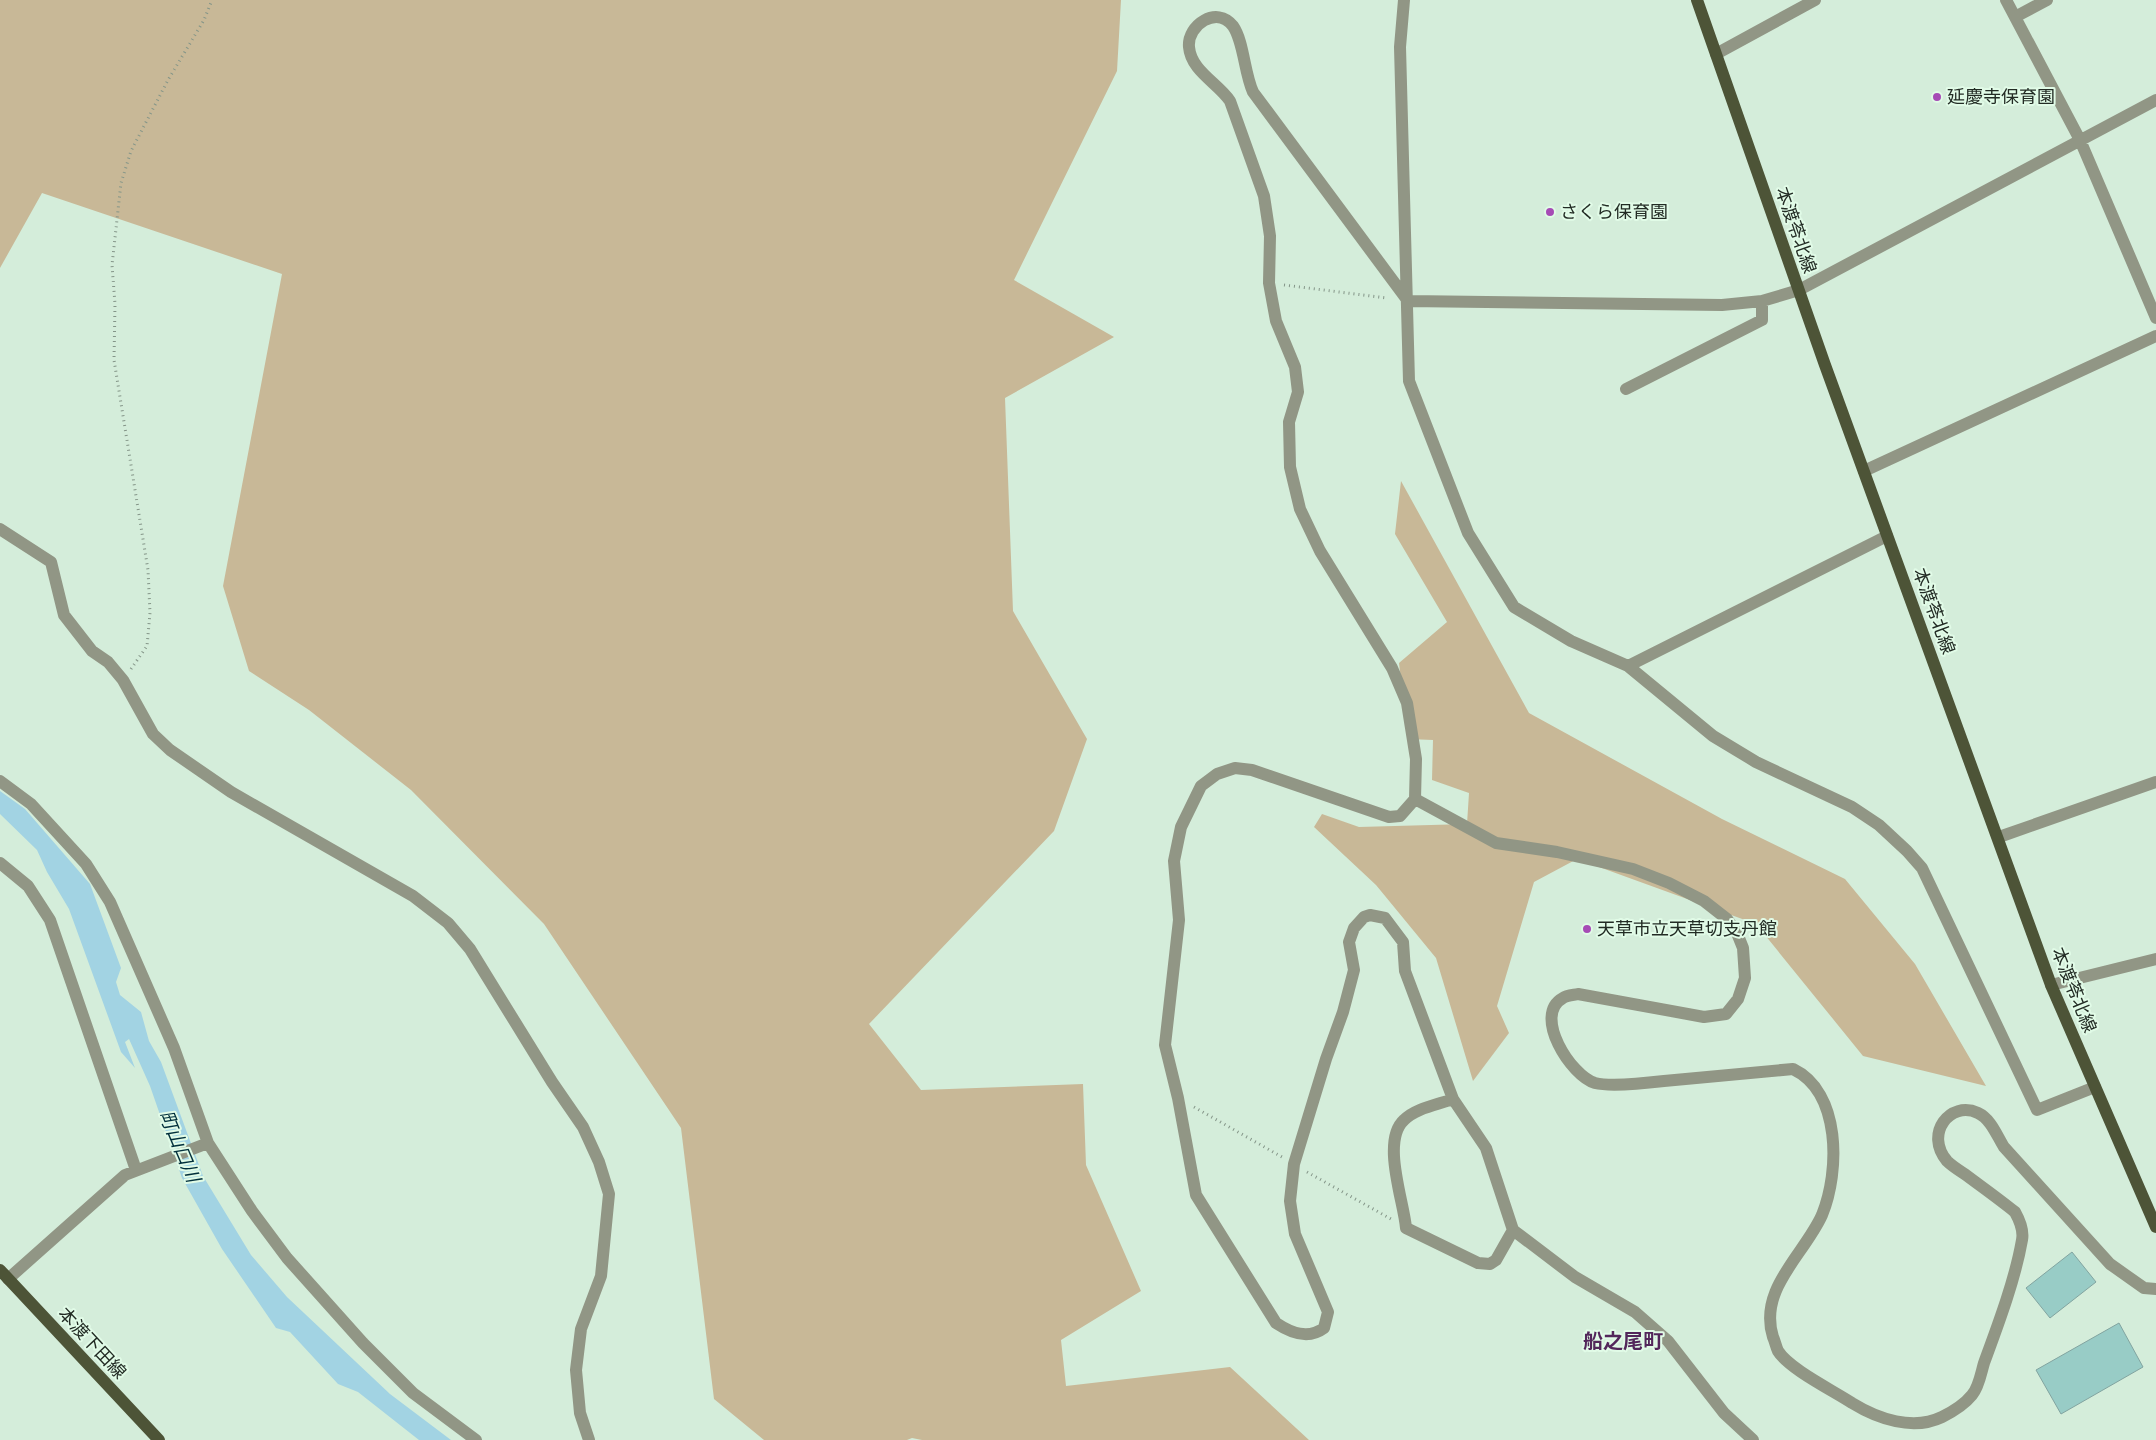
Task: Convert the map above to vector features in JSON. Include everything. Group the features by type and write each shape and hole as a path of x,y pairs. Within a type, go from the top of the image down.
{"main road":[{"name":"本渡苓北線","path":"1697,0 1798,290 1999,837 2051,985 2156,1225"},
{"name":"本渡下田線","path":"4,1274 159,1440"}],"street":[{"path":"1404,0 1400,47 1409,381 1468,533 1514,607 1572,641 1628,666 1713,736 1756,762 1852,807 1878,825 1907,851 1922,868 2037,1110 2095,1088"},
{"path":"1716,54 1816,0"},
{"path":"2006,0 2080,140 2156,318"},
{"path":"2015,17 2046,0"},
{"path":"1408,301 1253,92 1247,79 1237,32 1231,24 1222,18 1202,20 1195,27 1189,48 1199,70 1222,90 1230,101 1255,166 1264,196 1270,236 1270,283 1276,321 1295,367 1298,392 1289,422 1290,467 1300,509 1320,551 1392,668 1407,703 1416,759 1415,800 1400,816 1389,817 1252,770 1235,768 1217,774 1201,786 1181,827 1174,861 1178,920 1165,1045 1178,1098 1196,1194 1276,1323 1290,1332 1316,1334 1324,1328 1328,1312 1295,1234 1290,1201 1294,1164 1326,1059 1344,1012 1354,970 1349,942 1354,928 1364,916 1370,915 1385,918 1403,942 1405,971 1453,1099 1486,1148 1513,1230 1575,1277 1634,1312 1668,1342 1724,1413 1753,1440"},
{"path":"1408,301 1722,305 1762,300 1798,290 2156,100"},
{"path":"1626,390 1762,320 1762,300"},
{"path":"1864,471 2156,336"},
{"path":"0,530 51,562 64,615 92,651 108,662 123,680 153,734 170,750 231,792 413,896 448,923 479,963 552,1082 583,1127 599,1162 608,1194 601,1276 581,1329 576,1370 580,1413 589,1440"},
{"path":"1628,666 1887,536"},
{"path":"0,781 30,804 86,864 110,902 174,1048 208,1143 252,1211 287,1258 357,1336 413,1393 476,1440"},
{"path":"1999,837 2156,782"},
{"path":"1415,800 1496,842 1557,852 1633,869 1669,883 1704,902 1727,919 1737,933 1743,948 1745,978 1738,999 1726,1014 1704,1017 1578,994 1563,998 1554,1009 1551,1022 1558,1046 1575,1070 1595,1083 1641,1083 1793,1069 1806,1075 1822,1095 1830,1116 1833,1170 1828,1192 1822,1215 1775,1291 1769,1311 1772,1332 1778,1351 1790,1364 1861,1409 1890,1421 1912,1423 1935,1420 1958,1409 1974,1394 1999,1321 2023,1239 2022,1223 2016,1212 1947,1161 1938,1144 1939,1128 1946,1118 1963,1111 1978,1113 1992,1126 2004,1147 2110,1264 2144,1288 2156,1289"},
{"path":"0,862 28,886 50,920 140,1169"},
{"path":"2051,985 2156,959"},
{"path":"1453,1099 1416,1112 1402,1121 1396,1134 1394,1150 1398,1186 1406,1228 1478,1263 1490,1264 1496,1260 1513,1230"},
{"path":"4,1274 125,1175 208,1143"}],"path":[{"path":"123,680 147,646 150,613 148,570 114,360 115,304 112,265 121,183 131,151 168,80 204,20 212,0"},
{"path":"1270,283 1408,301"},
{"path":"1199,1110 1294,1164"},
{"path":"1307,1172 1406,1228"}],"shaded area":[{"path":"0,0 1121,0 1117,71 1014,280 1114,337 1005,398 1013,611 1087,739 1054,831 869,1024 921,1090 1083,1084 1086,1165 1141,1291 1061,1340 1066,1386 1230,1367 1309,1440 922,1440 912,1438 907,1440 764,1440 714,1399 681,1128 544,924 411,790 309,710 249,671 223,586 282,274 42,193 0,268"},
{"path":"1401,481 1529,713 1722,819 1845,879 1915,964 1986,1086 1863,1056 1756,924 1577,859 1534,882 1497,1006 1509,1033 1473,1081 1436,958 1376,885 1314,827 1322,814 1359,827 1467,824 1469,793 1432,780 1433,740 1408,739 1399,663 1447,622 1395,534"}],"water":[{"name":"町山口川","path":"0,791 25,809 90,884 121,968 116,982 120,995 141,1012 149,1041 161,1062 203,1176 251,1255 287,1297 390,1394 451,1440 419,1440 358,1392 338,1384 290,1332 276,1328 222,1249 182,1178 150,1086 129,1039 125,1042 135,1068 121,1052 69,909 47,872 37,850 0,814"}],"building":[{"path":"2072,1252 2096,1282 2050,1318 2026,1288"},
{"path":"2119,1323 2143,1367 2061,1414 2036,1370"}],"place":[{"name":"延慶寺保育園","path":"1937,97"},
{"name":"さくら保育園","path":"1550,212"},
{"name":"天草市立天草切支丹館","path":"1587,929"}],"district":[{"name":"船之尾町","path":"1623,1341"}]}
